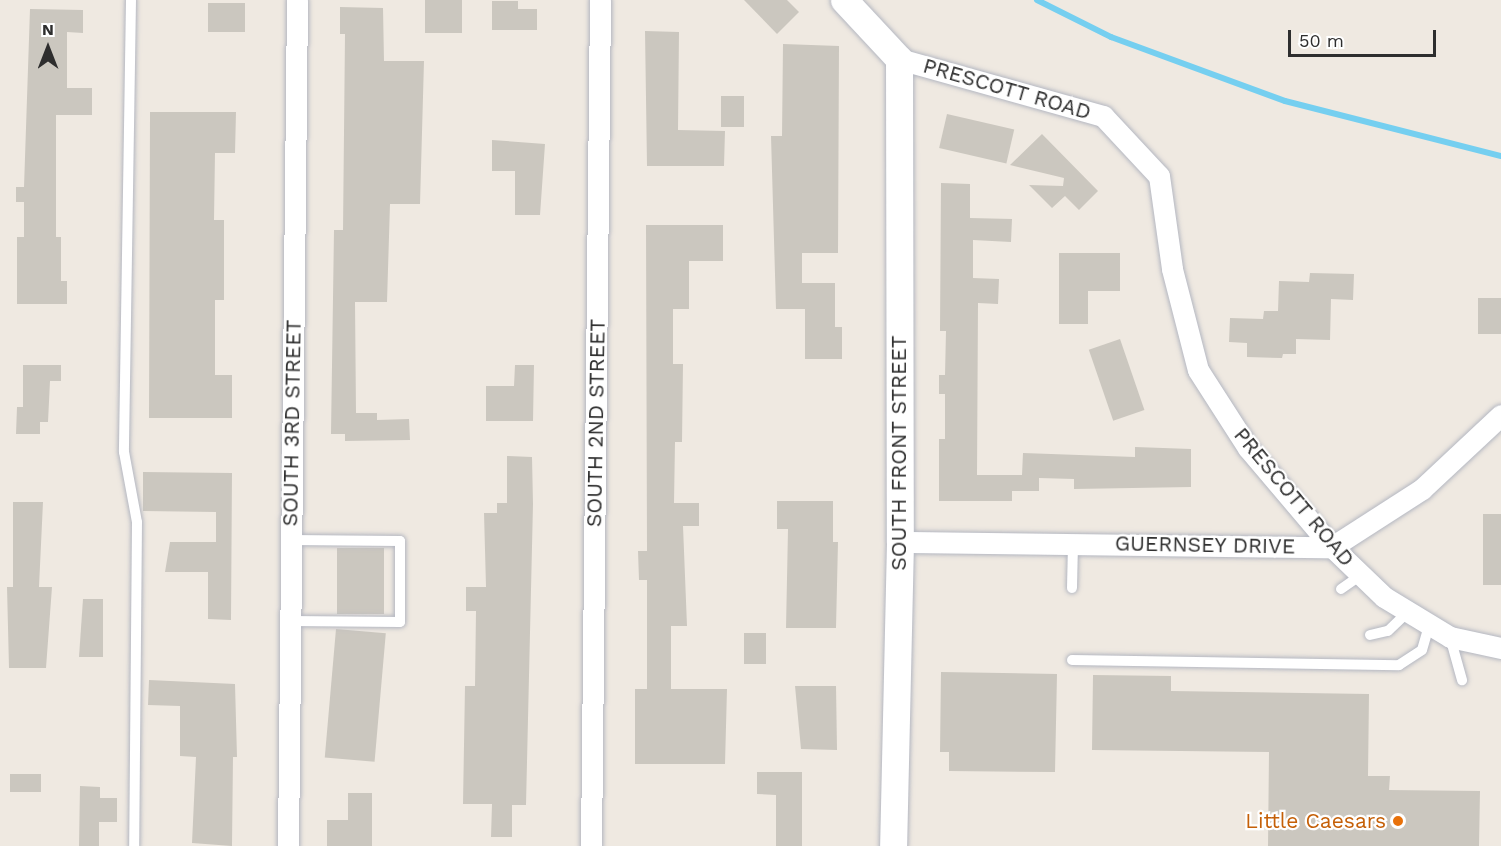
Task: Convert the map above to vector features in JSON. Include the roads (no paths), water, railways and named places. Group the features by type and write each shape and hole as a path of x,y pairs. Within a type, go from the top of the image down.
{"street":[{"name":"SOUTH 3RD STREET","path":"288,846 297,0"},
{"name":"SOUTH 2ND STREET","path":"591,846 600,0"},
{"name":"PRESCOTT ROAD","path":"844,0 899,59 1103,116 1159,176 1172,269 1198,370 1248,448 1332,547 1361,575 1408,612 1450,637 1501,648"},
{"name":"SOUTH FRONT STREET","path":"893,846 900,542 899,59"},
{"path":"1332,547 1422,489 1501,415"},
{"name":"GUERNSEY DRIVE","path":"900,542 1332,547"}],"lane":[{"path":"131,0 124,452 137,522 134,846"},
{"path":"290,621 400,622 400,541 291,540"},
{"path":"1072,544 1072,588"},
{"path":"1341,589 1361,575"},
{"path":"1370,635 1388,631 1408,612"},
{"path":"1071,660 1399,665 1422,650 1429,625"},
{"path":"1450,637 1462,680"}],"waterway":[{"path":"1037,0 1111,37 1285,101 1501,156"}],"place":[{"name":"Little Caesars","path":"1398,821"}]}
